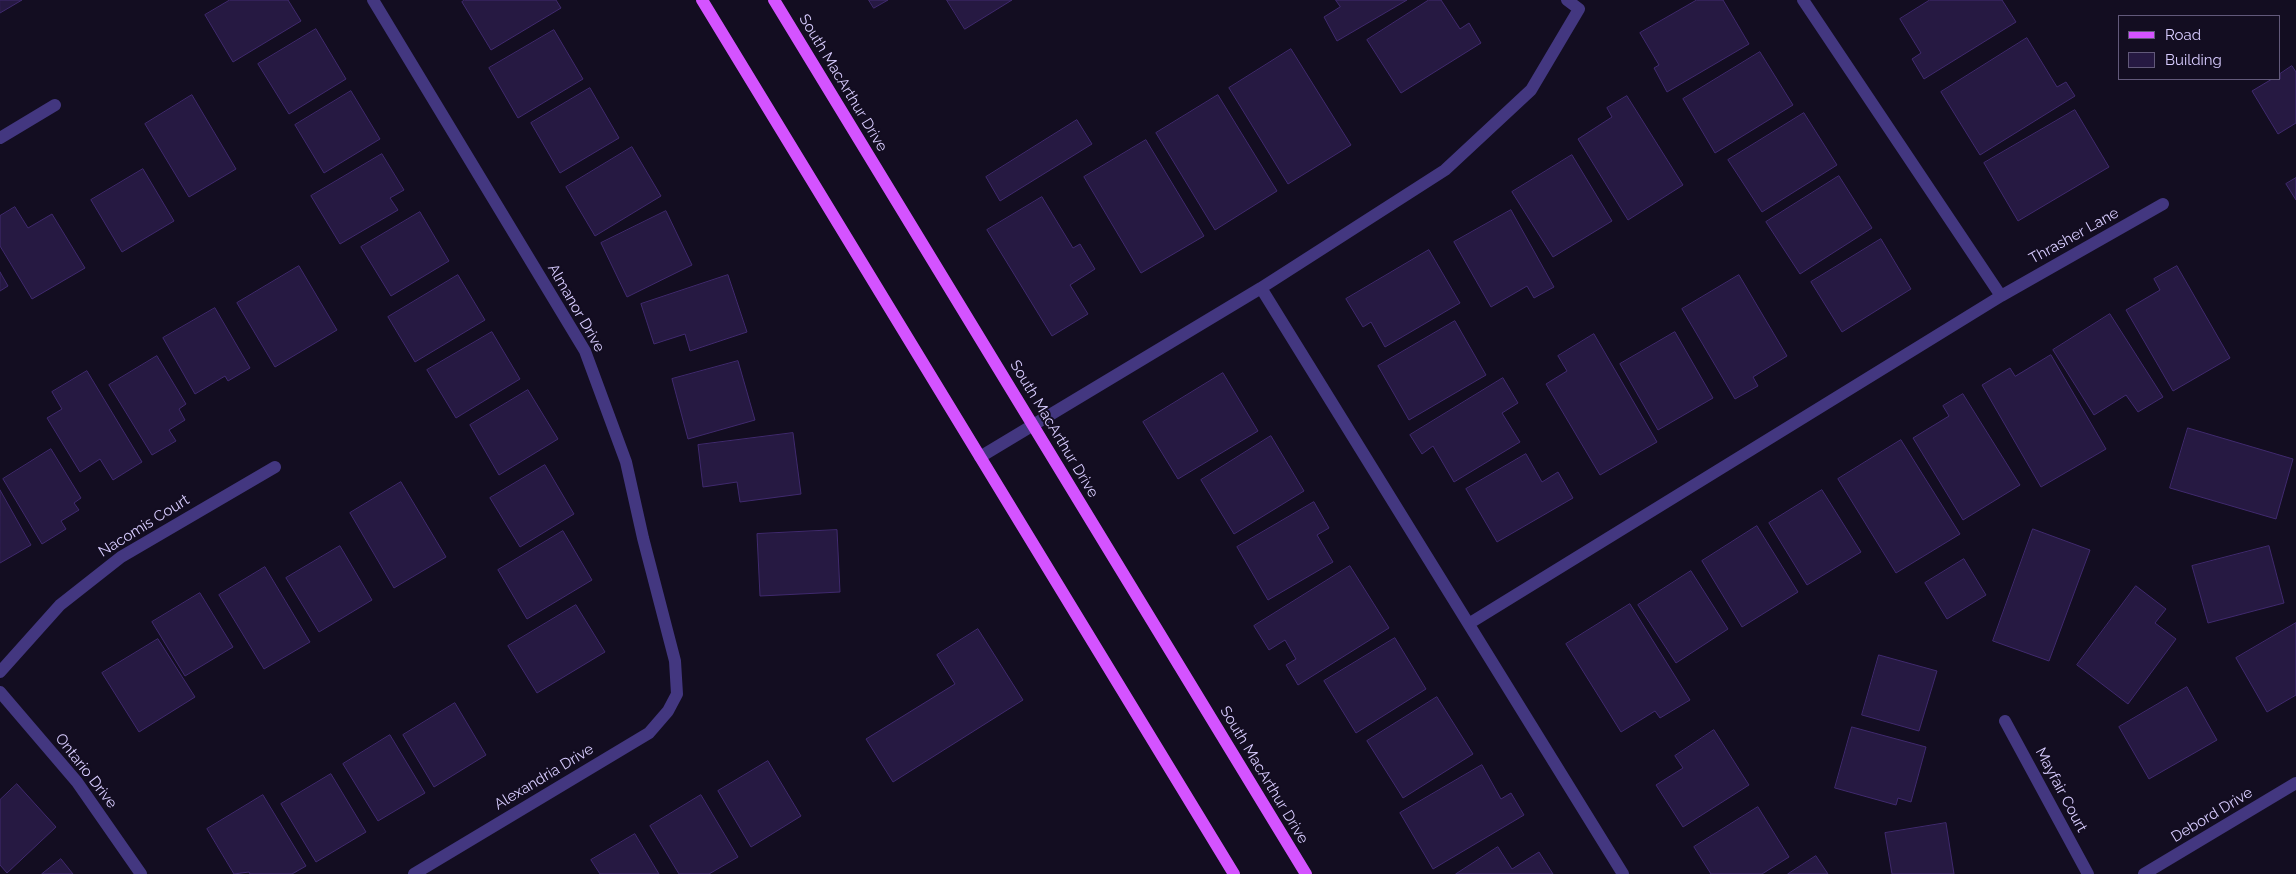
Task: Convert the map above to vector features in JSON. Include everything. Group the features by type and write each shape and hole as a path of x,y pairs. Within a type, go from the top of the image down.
{"main road":[{"path":"702,0 1234,874"},
{"name":"South MacArthur Drive","path":"774,0 1306,874"}],"street":[{"name":"Almanor Drive","path":"373,0 585,351 626,462 643,538 675,661 677,694"},
{"path":"980,457 1261,288 1445,170 1531,90 1583,5 1567,0"},
{"path":"1803,0 2001,296"},
{"path":"0,138 55,105"},
{"name":"Thrasher Lane","path":"1470,623 2001,296 2163,204"},
{"path":"1261,288 1470,623 1623,874"},
{"name":"Nacomis Court","path":"0,672 60,605 120,557 275,467"},
{"name":"Ontario Drive","path":"0,692 77,782 141,874"},
{"name":"Alexandria Drive","path":"414,874 649,733 668,711 677,694"},
{"name":"Mayfair Court","path":"2006,720 2088,874"},
{"name":"Debord Drive","path":"2144,874 2296,783"}],"building":[{"path":"0,0 22,0 0,13"},
{"path":"230,0 288,0 301,21 233,62 205,15"},
{"path":"465,0 556,0 561,8 491,50 462,2"},
{"path":"869,0 888,0 874,8"},
{"path":"947,0 1012,0 965,29"},
{"path":"1336,0 1407,0 1337,41 1324,17 1340,7"},
{"path":"1429,0 1441,0 1460,29 1469,23 1481,43 1401,93 1367,40"},
{"path":"1697,0 1723,0 1749,44 1667,92 1654,68 1659,65 1640,33"},
{"path":"1930,0 2002,0 2016,22 1924,79 1912,59 1921,53 1900,19"},
{"path":"316,29 346,79 289,114 258,64"},
{"path":"554,30 583,79 518,118 489,68"},
{"path":"2027,38 2057,87 2066,82 2075,96 1980,155 1941,92"},
{"path":"1291,49 1351,145 1288,184 1229,88"},
{"path":"1760,52 1793,105 1715,153 1683,99"},
{"path":"2292,66 2296,72 2296,123 2278,134 2252,91 2270,80 2281,80 2281,73"},
{"path":"590,88 619,138 560,173 531,123"},
{"path":"351,91 380,139 324,173 295,125"},
{"path":"192,95 236,169 189,197 145,124"},
{"path":"1218,95 1277,191 1215,230 1156,133"},
{"path":"1627,96 1683,185 1628,220 1578,139 1612,117 1607,108"},
{"path":"2075,110 2109,167 2018,221 1984,163"},
{"path":"1804,113 1837,165 1762,212 1728,160"},
{"path":"1077,120 1092,144 1000,201 986,177"},
{"path":"1146,140 1204,236 1141,273 1084,177"},
{"path":"632,147 661,196 595,236 566,187"},
{"path":"382,154 404,190 390,198 398,210 340,244 311,196"},
{"path":"1572,155 1612,221 1553,257 1512,192"},
{"path":"143,169 174,221 122,252 91,200"},
{"path":"1839,176 1872,228 1800,274 1766,222"},
{"path":"2296,178 2296,200 2286,184"},
{"path":"1042,197 1073,248 1080,244 1095,269 1070,285 1088,314 1052,336 987,230"},
{"path":"15,207 28,228 52,214 85,268 32,299 0,246 0,216"},
{"path":"1511,210 1554,287 1534,298 1527,286 1491,307 1454,242"},
{"path":"666,211 692,265 627,297 601,243"},
{"path":"420,212 449,261 391,296 361,247"},
{"path":"1881,239 1911,289 1842,332 1811,282"},
{"path":"1429,250 1460,303 1385,347 1371,322 1363,327 1346,299"},
{"path":"299,266 337,330 275,367 237,303"},
{"path":"2177,266 2230,358 2173,391 2126,310 2160,290 2154,279"},
{"path":"0,272 8,286 0,291"},
{"path":"458,275 485,320 415,362 388,317"},
{"path":"728,275 747,332 690,351 685,334 654,344 641,304"},
{"path":"1739,275 1787,356 1753,377 1758,386 1735,399 1682,309"},
{"path":"215,308 250,368 228,381 225,376 195,394 163,338"},
{"path":"2110,314 2163,397 2138,412 2126,395 2094,415 2053,350"},
{"path":"1455,321 1486,375 1409,420 1378,366"},
{"path":"492,332 520,379 456,418 427,370"},
{"path":"1675,332 1713,398 1658,430 1620,364"},
{"path":"1594,334 1657,442 1600,475 1546,384 1567,371 1558,356"},
{"path":"2051,355 2106,449 2041,487 1982,385 2010,368 2015,376"},
{"path":"157,356 186,404 179,409 185,420 169,430 176,441 152,455 109,385"},
{"path":"738,361 755,420 688,439 672,379"},
{"path":"87,371 142,462 113,480 100,459 80,472 47,418 62,409 52,392"},
{"path":"1223,373 1258,431 1178,479 1143,422"},
{"path":"1503,378 1518,403 1502,413 1520,442 1454,482 1433,446 1422,454 1410,435"},
{"path":"528,390 558,439 499,475 470,425"},
{"path":"1963,394 2020,485 1963,520 1913,438 1949,416 1943,406"},
{"path":"2188,428 2293,459 2276,519 2170,488"},
{"path":"793,433 801,494 740,502 737,482 703,487 698,445"},
{"path":"1271,436 1304,491 1234,534 1201,480"},
{"path":"1901,440 1960,534 1896,573 1838,479"},
{"path":"51,449 81,498 74,503 79,510 61,521 66,529 42,544 3,479"},
{"path":"1526,454 1542,482 1558,472 1573,498 1497,542 1466,489"},
{"path":"545,465 574,514 520,547 490,498"},
{"path":"401,482 446,557 394,588 350,513"},
{"path":"0,490 31,545 0,563"},
{"path":"1822,490 1861,552 1807,585 1769,523"},
{"path":"1314,502 1329,528 1317,535 1333,562 1268,600 1237,547"},
{"path":"1757,526 1798,592 1742,627 1702,561"},
{"path":"2033,529 2090,550 2049,661 1993,641"},
{"path":"837,530 840,592 760,596 757,534"},
{"path":"563,531 592,580 527,619 498,570"},
{"path":"340,546 372,600 319,632 286,578"},
{"path":"2269,546 2284,603 2208,623 2192,566"},
{"path":"1964,559 1986,595 1947,619 1925,583"},
{"path":"1350,566 1389,628 1298,685 1286,665 1296,659 1285,640 1269,650 1254,626"},
{"path":"265,567 310,642 264,669 219,595"},
{"path":"1691,571 1728,629 1676,663 1638,605"},
{"path":"2136,586 2166,609 2155,623 2176,639 2128,704 2077,665"},
{"path":"200,593 233,647 185,676 152,622"},
{"path":"1630,604 1690,700 1660,718 1655,711 1621,732 1566,644"},
{"path":"576,605 605,652 537,693 508,646"},
{"path":"2296,623 2296,695 2267,712 2236,658"},
{"path":"978,629 1023,700 893,782 866,739 955,684 937,655"},
{"path":"1395,638 1426,689 1356,733 1324,681"},
{"path":"158,639 195,697 139,732 102,673"},
{"path":"1879,655 1937,671 1919,731 1862,715"},
{"path":"2187,687 2217,740 2149,779 2119,727"},
{"path":"1437,697 1473,754 1403,798 1367,741"},
{"path":"455,703 486,755 434,787 403,735"},
{"path":"1852,727 1926,747 1911,802 1898,798 1896,805 1835,788"},
{"path":"1714,730 1749,785 1683,827 1656,785 1683,768 1675,756"},
{"path":"390,735 425,793 378,821 343,764"},
{"path":"768,761 801,816 751,847 718,791"},
{"path":"1482,765 1501,799 1511,793 1524,815 1433,869 1400,813"},
{"path":"331,774 366,832 316,862 281,804"},
{"path":"17,784 56,827 7,873 0,865 0,800"},
{"path":"263,795 306,866 292,874 250,874 249,872 234,874 207,829"},
{"path":"701,795 738,857 709,874 679,874 650,826"},
{"path":"1758,807 1789,857 1762,874 1711,874 1694,847"},
{"path":"1946,823 1954,874 1892,874 1885,833"},
{"path":"635,834 659,874 600,874 591,860"},
{"path":"1498,847 1512,869 1539,852 1553,874 1456,874"},
{"path":"1816,856 1828,874 1788,874"},
{"path":"61,859 73,874 42,874"}]}
